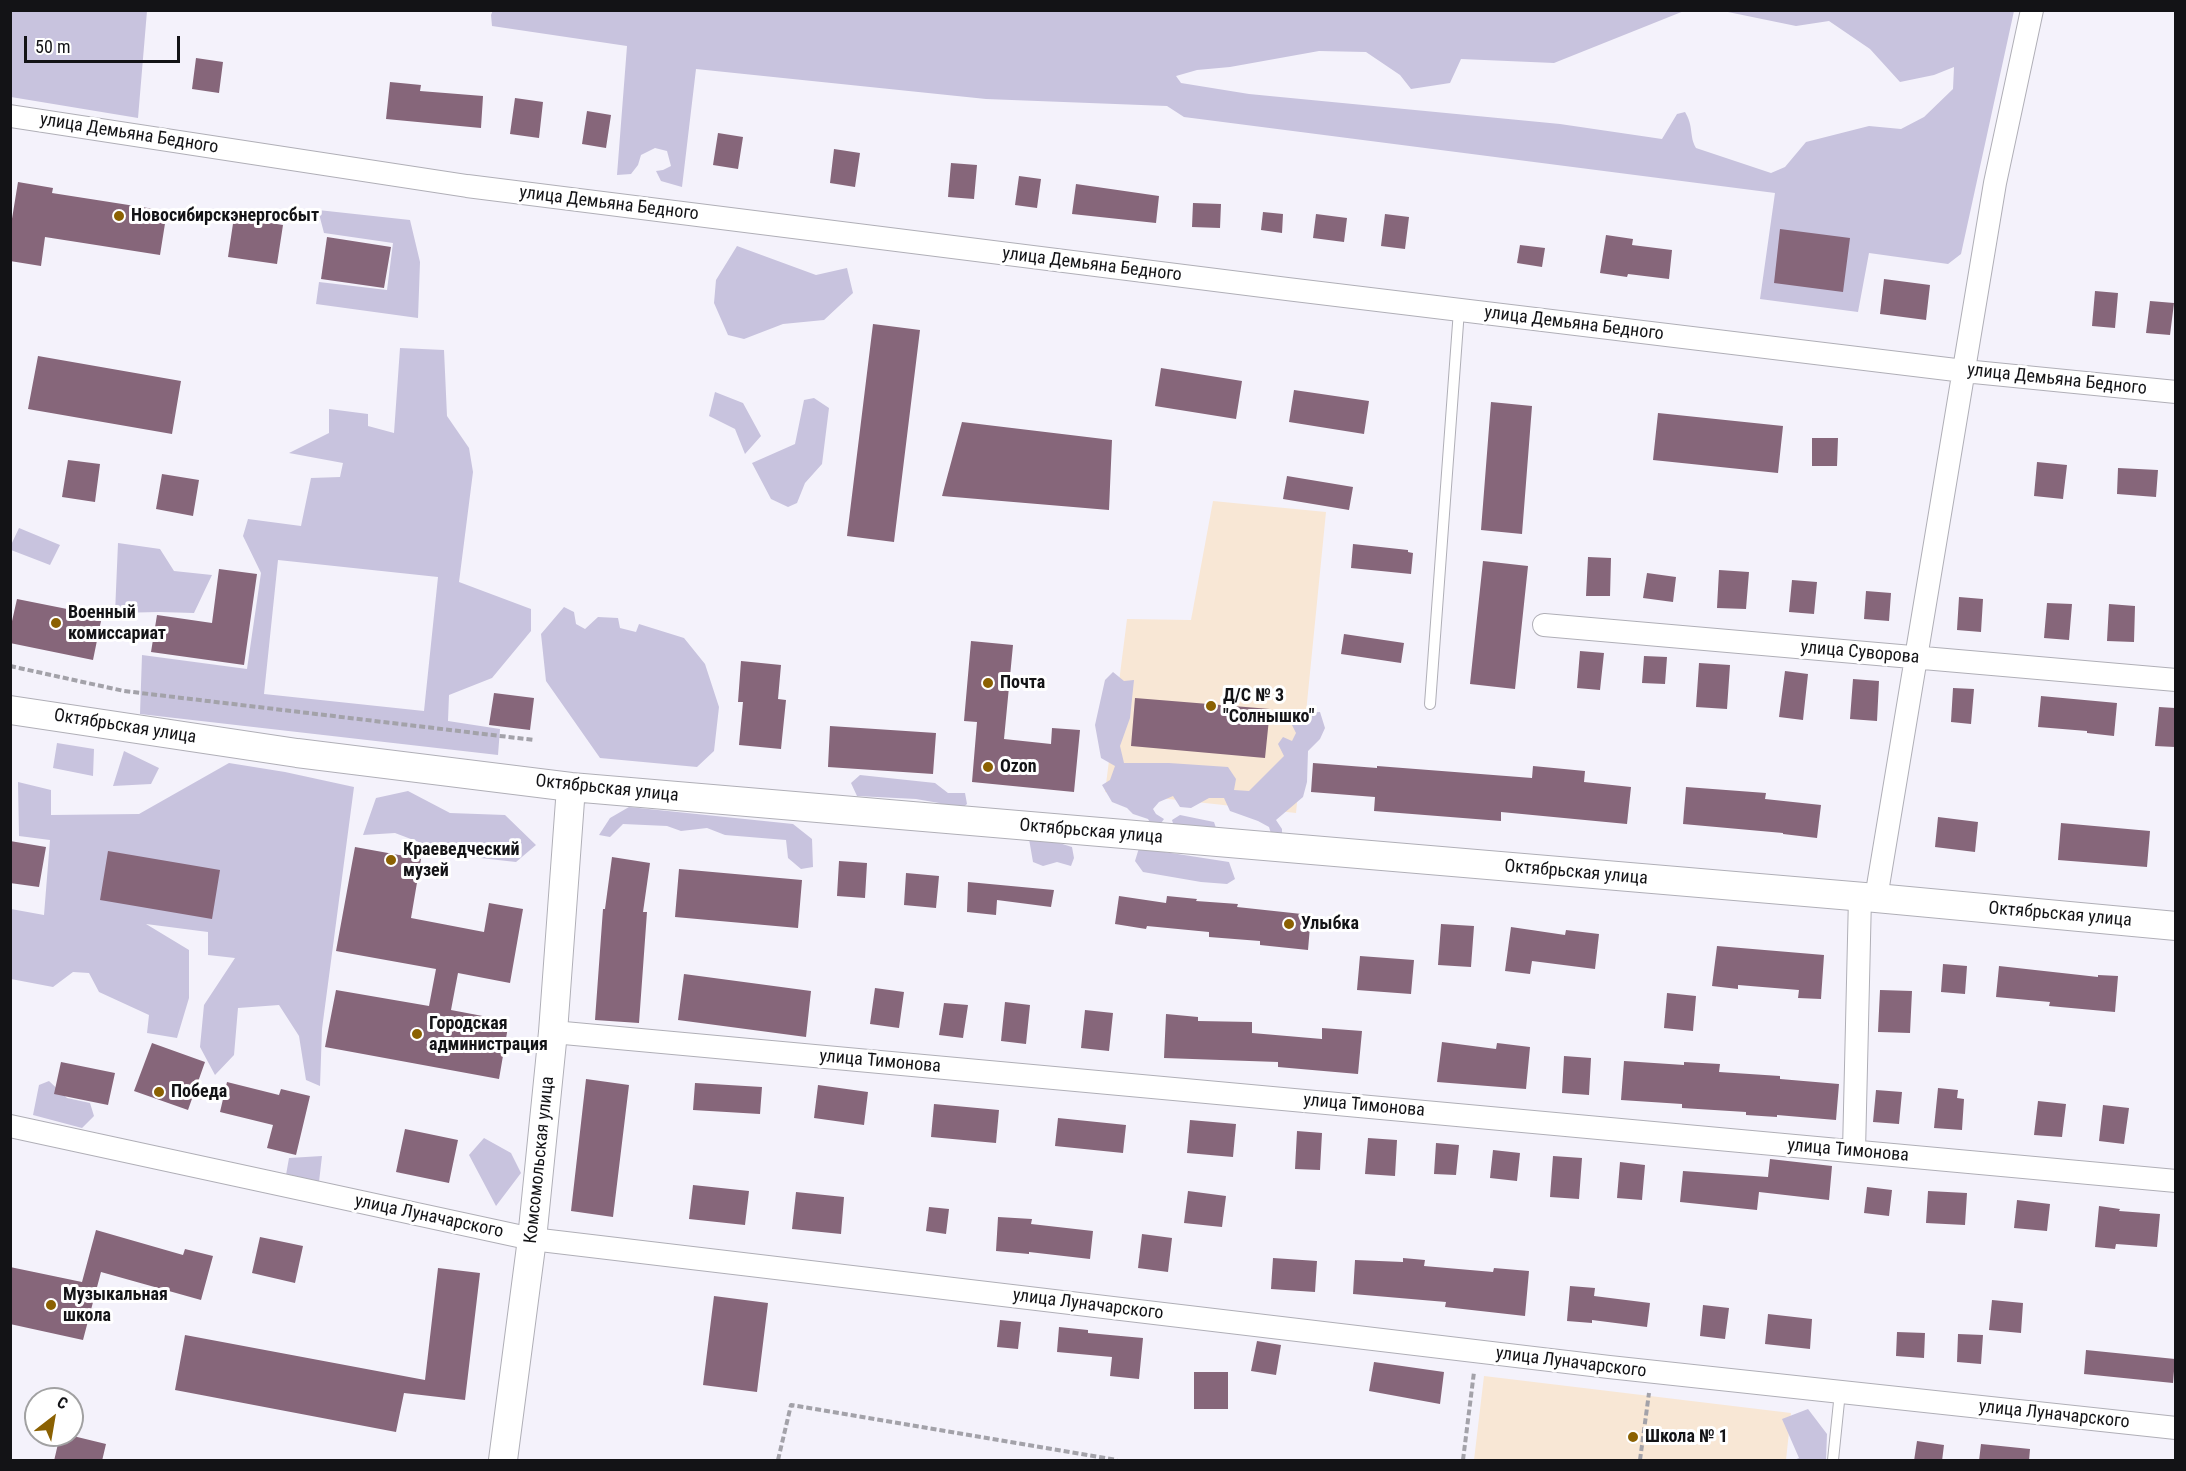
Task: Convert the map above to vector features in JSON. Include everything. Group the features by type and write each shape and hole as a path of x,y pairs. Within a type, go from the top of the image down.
{"street":[{"path":"1854,1151 1868,897 1916,658 1995,183 2032,10"},
{"name":"улица Демьяна Бедного","path":"10,116 467,186 1964,371 2175,392"},
{"name":"улица Суворова","path":"1544,625 2175,681"},
{"name":"Октябрьская улица","path":"10,710 297,753 571,787 1868,897 2175,926"},
{"name":"Комсомольская улица","path":"503,1461 532,1239 553,1032 571,787"},
{"name":"улица Тимонова","path":"553,1032 2175,1181"},
{"name":"улица Луначарского","path":"10,1126 532,1239 1476,1352 2175,1428"}],"lane":[{"path":"1430,704 1459,310"},
{"path":"1833,1461 1840,1392"}],"path":[{"path":"10,666 124,691 534,740"},
{"path":"1463,1461 1476,1352"},
{"path":"1640,1461 1652,1372"},
{"path":"778,1461 791,1405 1117,1461"}],"shaded area":[{"path":"493,10 1684,11 1554,63 1461,59 1450,83 1411,89 1400,75 1366,52 1319,51 1230,67 1197,70 1176,76 1181,83 1249,94 1560,124 1662,139 1677,114 1685,112 1690,122 1696,148 1771,173 1785,167 1806,142 1869,126 1901,129 1924,117 1953,89 1954,67 1934,75 1900,82 1870,49 1829,21 1796,26 1723,11 2014,11 1961,254 1948,264 1869,253 1858,312 1760,299 1775,193 1184,117 1167,106 986,99 696,69 682,187 661,181 656,171 671,166 667,151 655,148 641,155 638,165 631,174 617,175 627,46 492,26"},
{"path":"10,11 147,11 138,118 11,97"},
{"path":"318,210 410,220 420,262 418,318 316,304 319,282 387,290 393,243 324,233"},
{"path":"737,246 816,275 847,268 853,293 824,320 783,324 744,339 728,335 714,303 716,280"},
{"path":"400,348 444,350 447,416 469,448 473,472 459,582 531,609 531,631 492,678 449,695 448,721 500,729 498,755 140,714 142,655 247,669 261,573 243,536 248,519 301,526 311,478 340,477 343,463 289,453 329,433 329,409 368,414 368,426 394,433","holes":["278,560 438,577 424,711 264,694"]},
{"path":"715,392 743,403 761,436 745,454 735,429 709,416"},
{"path":"814,398 829,408 822,464 805,483 797,503 788,507 771,499 752,463 795,444 804,400"},
{"name":"Д/С № 3 \"Солнышко\"","path":"1213,501 1326,512 1296,813 1105,792 1127,619 1191,620"},
{"path":"19,528 60,545 50,565 11,550"},
{"path":"118,543 160,549 174,571 212,575 194,613 115,613"},
{"path":"564,607 574,612 576,624 585,629 598,617 618,618 620,628 636,632 639,624 684,638 705,664 719,707 714,751 697,767 600,758 546,681 541,634"},
{"path":"1113,672 1124,681 1134,680 1130,718 1120,746 1124,763 1228,767 1236,779 1234,790 1249,791 1284,756 1278,744 1283,737 1292,741 1296,733 1289,719 1294,709 1300,713 1320,712 1325,728 1320,739 1308,751 1307,782 1303,797 1276,820 1282,829 1282,836 1272,837 1269,827 1230,811 1224,798 1209,798 1191,808 1180,807 1173,796 1159,802 1153,809 1164,819 1159,826 1152,826 1148,819 1133,814 1127,808 1112,802 1102,785 1110,780 1115,766 1101,758 1095,725 1105,680"},
{"path":"57,743 94,749 93,776 53,768"},
{"path":"124,751 159,768 151,784 113,786"},
{"path":"229,763 354,787 322,1029 320,1086 306,1080 299,1036 279,1005 238,1008 234,1055 215,1075 200,1047 204,1005 235,958 208,955 208,932 146,924 189,950 189,998 177,1038 147,1033 149,1015 99,992 89,973 73,972 53,987 11,979 11,909 44,915 50,840 19,836 18,782 51,790 51,815 139,814"},
{"path":"860,775 935,783 948,793 965,793 967,804 959,811 944,810 939,803 916,799 857,796 851,783"},
{"path":"408,791 450,813 505,815 536,845 516,862 453,855 395,833 363,835 376,798"},
{"path":"629,807 793,824 812,839 813,867 801,869 788,858 786,840 725,835 707,828 681,831 667,826 623,824 610,837 599,835 610,818"},
{"path":"1180,815 1214,822 1218,834 1175,830 1172,820"},
{"path":"1029,839 1056,842 1072,847 1074,858 1071,866 1057,862 1043,866 1033,862"},
{"path":"1139,848 1229,862 1235,879 1227,884 1143,872 1135,861"},
{"path":"49,1081 67,1098 90,1103 94,1116 82,1128 33,1115 39,1085"},
{"path":"484,1138 511,1153 521,1173 496,1206 469,1155"},
{"path":"322,1156 319,1182 286,1175 289,1158"},
{"name":"Школа № 1","path":"1484,1376 1791,1413 1786,1460 1474,1460"},
{"path":"1808,1409 1827,1434 1826,1460 1794,1460 1799,1458 1782,1419"}],"building":[{"path":"196,58 223,62 219,93 192,89"},
{"path":"390,82 421,85 420,91 483,96 481,128 386,119"},
{"path":"515,98 543,102 539,138 510,134"},
{"path":"587,111 611,115 606,148 582,144"},
{"path":"718,133 743,137 738,169 713,165"},
{"path":"834,149 860,153 855,187 830,183"},
{"path":"951,163 977,165 974,199 948,197"},
{"path":"1019,176 1041,179 1037,208 1015,205"},
{"path":"18,182 53,188 52,193 167,211 160,255 45,237 41,266 10,261 10,231"},
{"path":"1076,184 1159,196 1156,223 1072,214"},
{"path":"1193,203 1221,204 1220,228 1192,227"},
{"path":"1263,212 1283,214 1282,233 1261,230"},
{"path":"1316,214 1347,218 1344,242 1313,238"},
{"path":"1385,214 1409,217 1405,249 1381,246"},
{"path":"234,217 283,225 277,264 228,257"},
{"path":"1780,229 1850,238 1843,292 1774,283"},
{"path":"1606,235 1633,239 1632,245 1672,250 1669,279 1600,273"},
{"path":"327,237 391,247 384,288 321,279"},
{"path":"1520,245 1545,248 1542,267 1517,263"},
{"path":"1884,279 1930,285 1926,320 1880,314"},
{"path":"2095,291 2118,293 2115,328 2092,326"},
{"path":"2150,301 2174,303 2170,335 2146,333"},
{"path":"873,324 920,330 894,542 847,536"},
{"path":"38,356 181,381 172,434 28,409"},
{"path":"1161,368 1242,381 1236,419 1155,406"},
{"path":"1294,390 1369,401 1364,434 1289,422"},
{"path":"1491,402 1532,406 1522,534 1481,530"},
{"path":"1658,413 1783,426 1778,473 1653,460"},
{"path":"962,422 1112,440 1109,510 942,496"},
{"path":"1812,438 1838,438 1837,466 1812,466"},
{"path":"68,460 100,464 95,502 62,497"},
{"path":"2037,462 2067,465 2063,499 2034,496"},
{"path":"2118,468 2158,470 2156,497 2117,494"},
{"path":"162,474 199,480 193,516 156,509"},
{"path":"1287,476 1353,487 1349,510 1283,499"},
{"path":"1353,544 1408,550 1413,553 1411,574 1351,568"},
{"path":"1588,557 1611,558 1610,596 1586,596"},
{"path":"1483,561 1528,566 1515,689 1470,684"},
{"path":"219,569 257,574 244,665 151,652 157,615 212,623"},
{"path":"1719,570 1749,572 1746,609 1717,608"},
{"path":"1647,573 1676,577 1673,602 1643,598"},
{"path":"1792,580 1817,582 1814,614 1789,612"},
{"path":"1866,591 1891,593 1889,621 1864,619"},
{"path":"1959,597 1983,599 1981,632 1957,630"},
{"name":"Военный комиссариат","path":"17,599 102,616 93,660 10,643 10,630"},
{"path":"2047,603 2072,604 2069,640 2044,638"},
{"path":"2109,604 2135,606 2134,642 2107,641"},
{"path":"1344,634 1404,643 1401,663 1341,654"},
{"name":"Почта","path":"971,641 1013,645 1004,739 1051,744 1052,728 1080,730 1074,792 972,782 977,722 964,721"},
{"path":"1580,651 1604,653 1600,690 1577,688"},
{"path":"1644,656 1667,657 1665,684 1642,683"},
{"path":"741,661 781,665 778,699 786,700 781,749 739,745 743,702 738,702"},
{"path":"1699,663 1730,665 1727,709 1696,707"},
{"path":"1785,671 1808,674 1803,720 1779,717"},
{"path":"1853,679 1879,681 1877,721 1850,719"},
{"path":"1953,688 1974,689 1971,724 1951,722"},
{"path":"494,693 534,698 530,730 489,725"},
{"path":"2041,696 2117,703 2114,736 2038,727"},
{"path":"1135,698 1270,709 1265,758 1131,746"},
{"path":"2159,707 2175,708 2175,747 2155,746"},
{"path":"830,726 936,733 933,774 828,767"},
{"path":"1313,763 1532,778 1533,766 1585,771 1584,782 1631,787 1627,824 1501,812 1501,821 1374,811 1375,797 1311,792"},
{"path":"1686,787 1766,793 1765,799 1821,805 1817,838 1683,824"},
{"path":"1938,817 1978,822 1975,852 1935,847"},
{"path":"2061,823 2150,831 2147,867 2058,860"},
{"path":"10,841 46,847 39,887 10,883"},
{"path":"355,847 421,859 411,918 484,932 489,903 523,909 510,983 458,973 451,1010 509,1021 499,1079 325,1047 336,990 429,1006 436,969 336,951"},
{"path":"108,851 220,870 212,919 100,900"},
{"path":"612,857 650,863 643,912 647,912 639,1023 595,1020 603,909 605,909"},
{"path":"839,861 867,863 865,898 837,896"},
{"path":"679,869 802,880 798,928 675,917"},
{"path":"906,873 939,876 936,908 904,905"},
{"path":"968,882 1054,890 1051,907 997,900 996,915 967,912"},
{"path":"1119,896 1166,903 1167,896 1311,915 1308,950 1260,945 1260,941 1209,937 1209,932 1147,926 1146,929 1115,924"},
{"path":"1441,924 1474,926 1471,967 1438,965"},
{"path":"1511,927 1565,935 1566,930 1599,934 1595,969 1532,961 1530,974 1505,971"},
{"path":"1717,946 1824,955 1821,999 1798,998 1799,990 1738,985 1738,989 1712,986"},
{"path":"1360,956 1414,960 1411,994 1357,990"},
{"path":"1943,964 1967,966 1965,994 1941,992"},
{"path":"1999,966 2098,977 2098,975 2118,976 2115,1012 2049,1006 2050,1002 1996,997"},
{"path":"684,974 811,991 806,1037 678,1020"},
{"path":"875,988 904,992 899,1028 870,1024"},
{"path":"1880,990 1912,991 1910,1033 1878,1032"},
{"path":"1667,993 1696,996 1693,1031 1664,1028"},
{"path":"1005,1002 1030,1005 1026,1044 1001,1041"},
{"path":"944,1003 968,1005 963,1038 939,1035"},
{"path":"1085,1010 1113,1013 1109,1051 1081,1048"},
{"path":"1166,1014 1198,1017 1198,1021 1252,1022 1252,1033 1322,1039 1322,1028 1362,1031 1358,1074 1278,1067 1278,1062 1164,1058"},
{"path":"1442,1042 1496,1049 1497,1043 1530,1047 1526,1089 1437,1082"},
{"path":"152,1043 205,1062 188,1110 134,1091"},
{"path":"1564,1056 1591,1058 1589,1095 1562,1093"},
{"path":"1624,1061 1684,1065 1684,1062 1720,1064 1719,1072 1780,1076 1780,1079 1839,1084 1836,1120 1746,1115 1746,1112 1682,1108 1682,1104 1621,1100"},
{"path":"61,1062 115,1073 108,1105 54,1094"},
{"path":"586,1079 629,1085 613,1217 571,1211"},
{"path":"227,1082 279,1095 281,1089 310,1096 296,1155 267,1148 273,1125 220,1112"},
{"path":"695,1083 762,1087 760,1114 693,1110"},
{"path":"818,1085 868,1092 864,1125 814,1118"},
{"path":"1938,1088 1958,1090 1957,1098 1964,1099 1962,1130 1934,1128"},
{"path":"1876,1090 1902,1092 1899,1124 1873,1122"},
{"path":"2038,1101 2066,1104 2062,1137 2034,1135"},
{"path":"934,1104 999,1110 996,1143 931,1137"},
{"path":"2103,1105 2129,1108 2124,1144 2099,1141"},
{"path":"1058,1118 1126,1125 1123,1153 1055,1146"},
{"path":"1190,1120 1236,1124 1233,1157 1187,1153"},
{"path":"405,1129 458,1140 449,1183 396,1172"},
{"path":"1297,1131 1322,1133 1320,1170 1295,1169"},
{"path":"1368,1138 1397,1140 1395,1176 1365,1174"},
{"path":"1436,1143 1459,1145 1456,1175 1434,1174"},
{"path":"1493,1150 1520,1153 1517,1181 1490,1178"},
{"path":"1553,1156 1582,1158 1579,1199 1550,1197"},
{"path":"1770,1159 1832,1166 1829,1200 1759,1192 1757,1210 1680,1202 1683,1171 1768,1177"},
{"path":"1620,1162 1645,1165 1642,1200 1617,1198"},
{"path":"693,1185 749,1191 745,1225 689,1219"},
{"path":"1867,1187 1892,1190 1889,1216 1864,1213"},
{"path":"1188,1191 1226,1196 1222,1227 1184,1223"},
{"path":"1928,1191 1967,1193 1965,1225 1926,1223"},
{"path":"796,1192 844,1197 841,1234 792,1229"},
{"path":"2017,1200 2050,1204 2047,1231 2014,1228"},
{"path":"2099,1206 2120,1209 2119,1211 2160,1214 2157,1247 2116,1244 2115,1249 2095,1247"},
{"path":"929,1207 949,1209 946,1234 926,1231"},
{"path":"998,1217 1032,1219 1031,1224 1093,1231 1090,1259 1029,1252 1029,1254 996,1251"},
{"path":"96,1230 183,1255 185,1249 213,1256 201,1300 101,1272 83,1340 10,1324 10,1267 82,1282"},
{"path":"1142,1234 1172,1238 1168,1272 1138,1268"},
{"path":"260,1237 303,1246 295,1283 252,1273"},
{"path":"1273,1258 1317,1261 1315,1292 1271,1289"},
{"path":"1403,1258 1425,1260 1424,1266 1493,1272 1494,1268 1529,1271 1525,1316 1445,1307 1446,1302 1353,1294 1355,1260 1403,1262"},
{"path":"438,1268 480,1273 465,1400 404,1393 396,1432 175,1390 185,1335 425,1380"},
{"path":"1570,1286 1595,1288 1594,1296 1650,1303 1647,1327 1592,1320 1592,1323 1567,1321"},
{"path":"714,1296 768,1303 757,1392 703,1385"},
{"path":"1992,1300 2023,1303 2021,1333 1989,1330"},
{"path":"1703,1305 1729,1308 1725,1339 1700,1336"},
{"path":"1768,1314 1812,1319 1810,1349 1765,1344"},
{"path":"1000,1320 1021,1322 1018,1349 997,1347"},
{"path":"1059,1327 1088,1330 1088,1333 1143,1338 1139,1379 1110,1376 1112,1357 1057,1352"},
{"path":"1897,1332 1925,1333 1924,1358 1896,1356"},
{"path":"1958,1334 1983,1335 1981,1364 1957,1362"},
{"path":"1257,1341 1281,1345 1276,1375 1251,1371"},
{"path":"2086,1350 2175,1359 2173,1383 2084,1374"},
{"path":"1374,1362 1444,1372 1440,1404 1369,1391"},
{"path":"1194,1372 1228,1372 1228,1409 1194,1409"},
{"path":"84,1439 106,1444 102,1461 54,1461 57,1447 84,1447"},
{"path":"1917,1441 1944,1445 1942,1461 1914,1461"},
{"path":"1981,1444 2030,1449 2029,1461 1979,1461"}],"place":[{"name":"Новосибирскэнергосбыт","path":"119,216"},
{"name":"Военный комиссариат","path":"56,623"},
{"name":"Почта","path":"988,683"},
{"name":"Д/С № 3 \"Солнышко\"","path":"1211,706"},
{"name":"Ozon","path":"988,767"},
{"name":"Краеведческий музей","path":"391,860"},
{"name":"Улыбка","path":"1289,924"},
{"name":"Городская администрация","path":"417,1034"},
{"name":"Победа","path":"159,1092"},
{"name":"Музыкальная школа","path":"51,1305"},
{"name":"Школа № 1","path":"1633,1437"}]}
